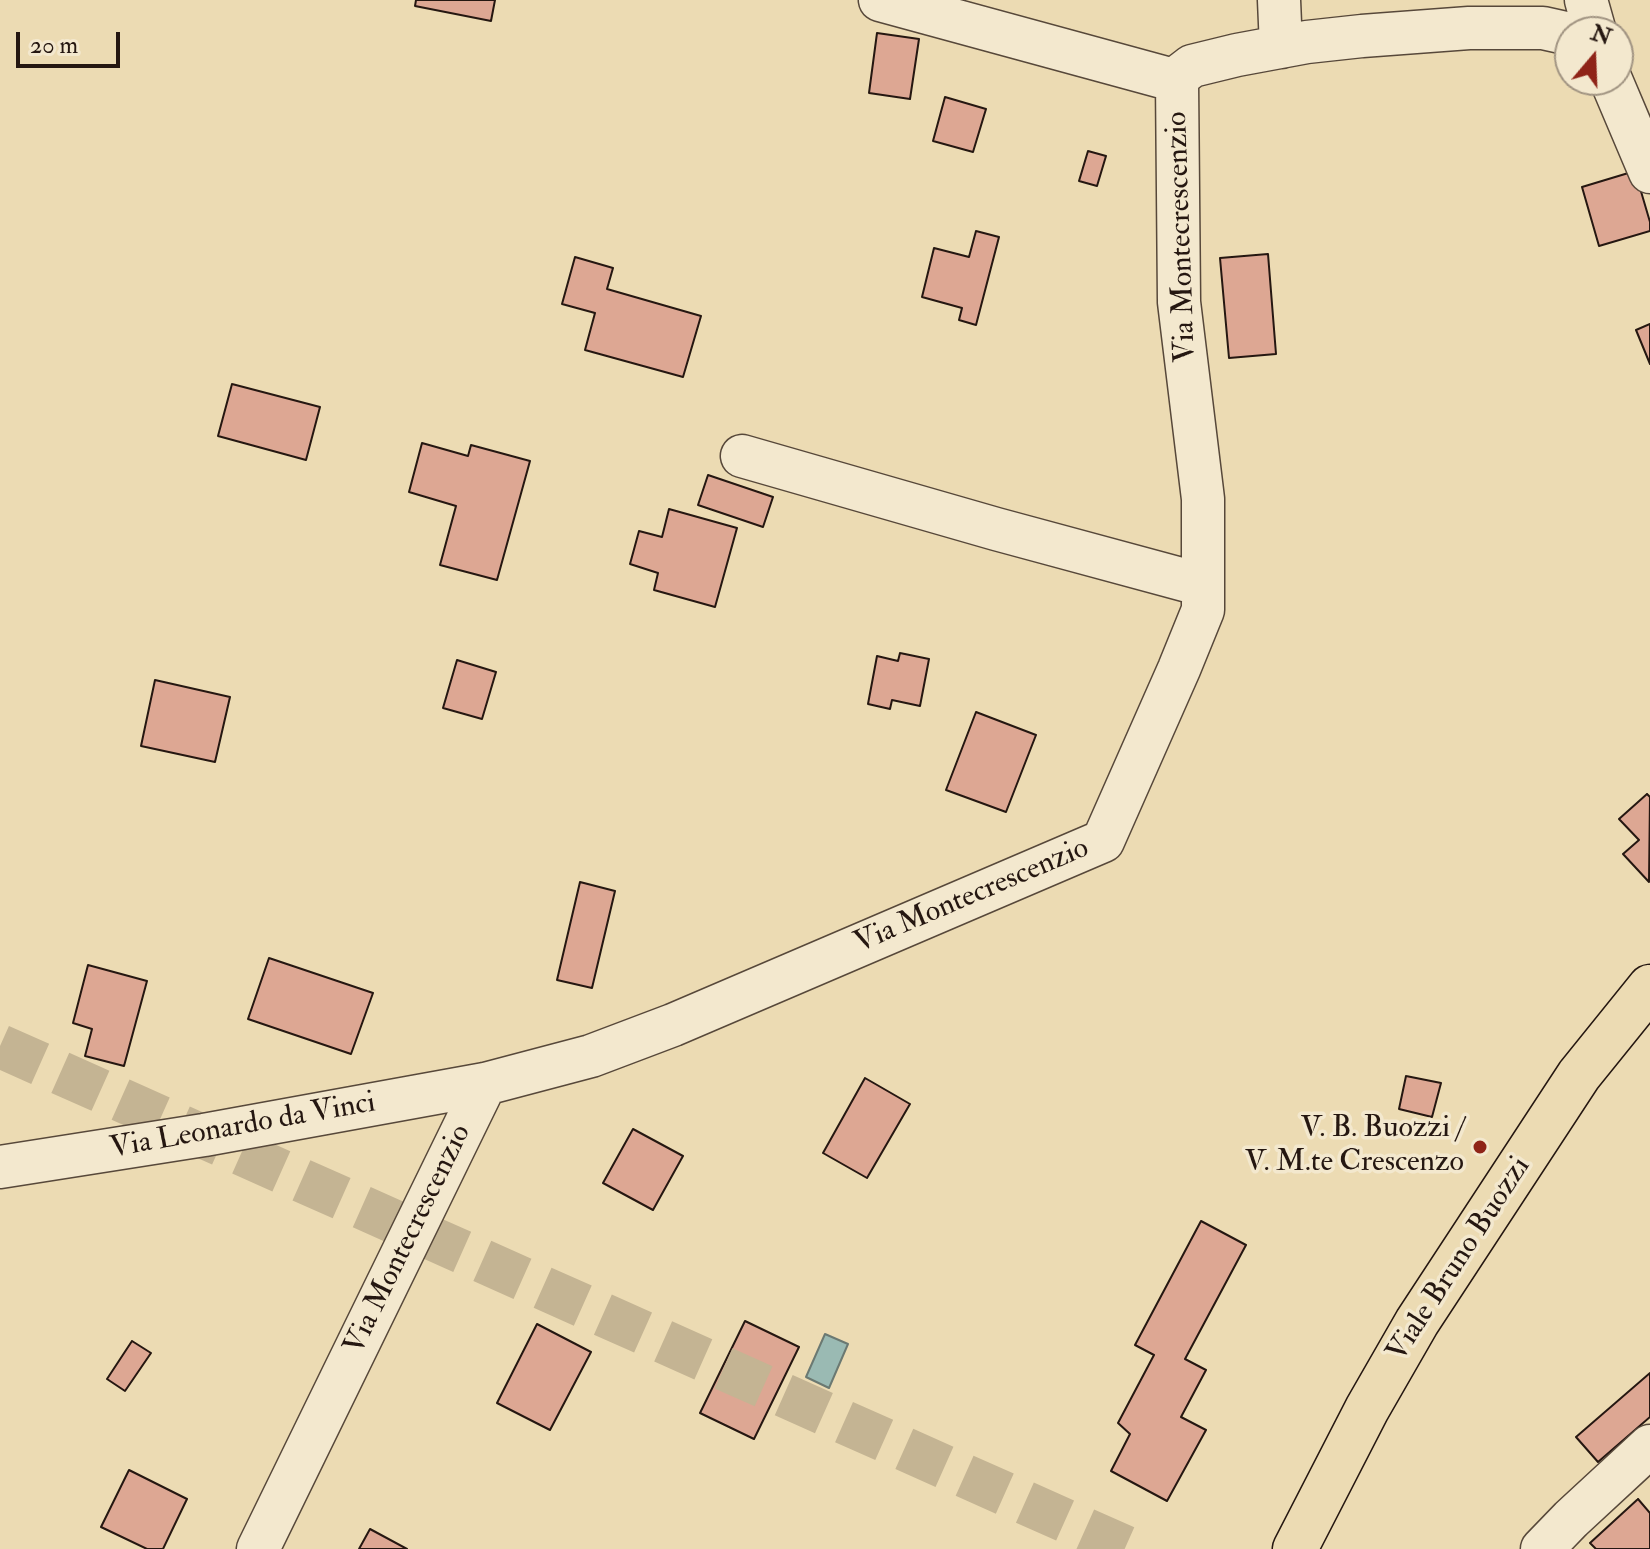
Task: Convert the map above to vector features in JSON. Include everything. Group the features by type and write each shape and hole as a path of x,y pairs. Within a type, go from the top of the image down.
{"main road":[{"name":"Viale Bruno Buozzi","path":"1295,1549 1367,1409 1417,1322 1579,1075 1650,987"}],"street":[{"path":"880,0 954,10 1177,81"},
{"path":"1279,0 1281,47"},
{"name":"Via Montecrescenzio","path":"258,1549 485,1084 591,1056 655,1033 1103,841 1203,610 1203,499 1179,302 1179,76 1192,66 1237,55 1362,36 1469,28 1554,30"},
{"path":"1618,96 1650,172"},
{"path":"742,456 1203,585"},
{"name":"Via Leonardo da Vinci","path":"0,1167 204,1135 485,1084"},
{"path":"1542,1549 1650,1446"}],"water":[{"path":"825,1334 848,1344 829,1388 806,1377"}],"building":[{"path":"416,0 495,0 491,21 415,6"},
{"path":"877,33 919,39 910,99 869,93"},
{"path":"945,97 986,109 973,152 933,141"},
{"path":"1088,151 1106,156 1097,186 1079,181"},
{"path":"1635,171 1650,231 1599,246 1582,187"},
{"path":"976,231 999,237 976,325 959,320 962,308 922,297 934,248 969,257"},
{"path":"1268,254 1276,354 1229,358 1220,258"},
{"path":"575,257 613,268 607,289 701,316 683,377 585,350 595,313 562,304"},
{"path":"1650,324 1650,364 1636,330"},
{"path":"232,384 320,407 306,460 218,436"},
{"path":"422,443 468,456 471,445 530,461 497,580 440,565 456,506 409,492"},
{"path":"708,475 773,497 763,527 698,505"},
{"path":"669,509 737,528 715,607 654,590 658,573 630,564 639,531 662,537"},
{"path":"900,653 929,659 920,706 892,700 890,709 868,704 877,656 898,661"},
{"path":"457,660 496,672 482,719 443,708"},
{"path":"155,680 230,697 215,762 141,746"},
{"path":"976,712 1036,735 1006,812 946,790"},
{"path":"1647,794 1650,797 1649,882 1623,854 1639,840 1619,819"},
{"path":"580,882 615,891 592,988 557,980"},
{"path":"269,958 373,993 351,1054 248,1019"},
{"path":"88,965 147,981 124,1066 85,1056 92,1029 73,1023"},
{"path":"1406,1076 1441,1083 1432,1117 1399,1109"},
{"path":"865,1078 910,1104 867,1178 823,1153"},
{"path":"633,1129 683,1156 653,1210 603,1183"},
{"path":"1201,1221 1246,1245 1185,1359 1206,1370 1181,1417 1206,1430 1167,1501 1111,1471 1130,1434 1118,1423 1154,1355 1135,1345"},
{"path":"745,1321 799,1347 754,1439 700,1413"},
{"path":"537,1324 591,1352 550,1430 497,1403"},
{"path":"132,1341 151,1353 125,1391 107,1379"},
{"path":"1650,1373 1650,1417 1598,1462 1576,1437"},
{"path":"129,1470 187,1499 163,1549 147,1549 101,1527"},
{"path":"1638,1499 1650,1513 1650,1549 1596,1549 1590,1543"},
{"path":"370,1529 407,1549 359,1549"}],"tunnel":[{"path":"0,1046 1129,1549"}],"place":[{"name":"V. B. Buozzi / V. M.te Crescenzo","path":"1480,1147"}]}
